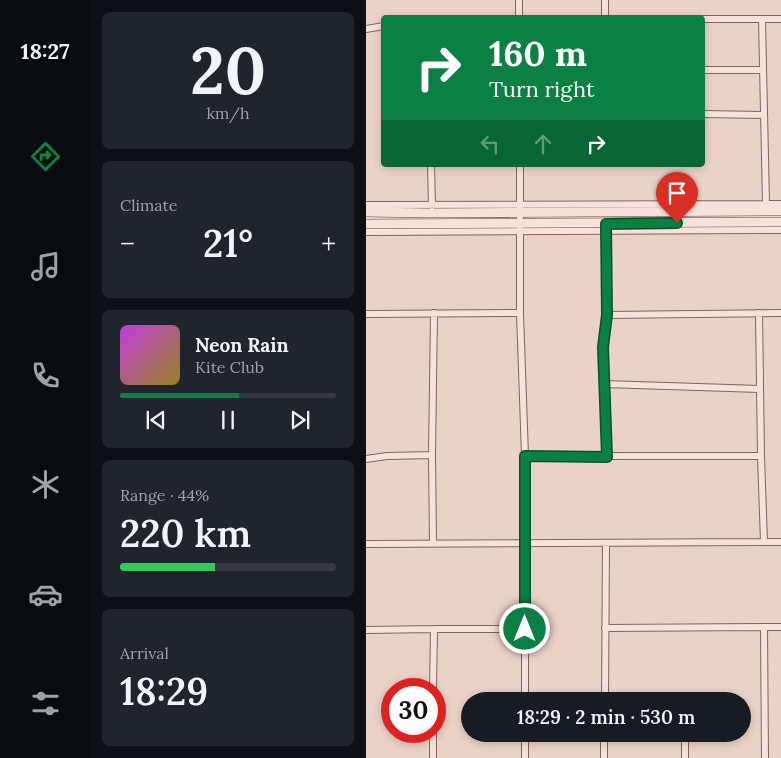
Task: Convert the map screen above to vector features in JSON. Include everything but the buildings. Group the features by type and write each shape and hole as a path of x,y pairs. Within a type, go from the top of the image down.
{"main road":[{"path":"366,212 521,209 781,211"},
{"path":"366,224 606,227 781,222"}],"street":[{"path":"518,0 519,15"},
{"path":"605,0 605,15"},
{"path":"705,19 781,19"},
{"path":"762,19 766,204"},
{"path":"366,29 381,26"},
{"path":"705,70 763,70"},
{"path":"705,114 764,114"},
{"path":"432,167 432,206"},
{"path":"520,167 520,313 525,456 525,692"},
{"path":"366,205 521,209 781,204"},
{"path":"366,232 521,227"},
{"path":"607,457 603,347 607,315 606,227 781,230"},
{"path":"433,543 434,313"},
{"path":"366,314 520,313"},
{"path":"759,313 764,542"},
{"path":"607,315 781,313"},
{"path":"604,384 760,389"},
{"path":"366,459 387,456 432,455"},
{"path":"525,456 761,456"},
{"path":"366,544 781,542"},
{"path":"605,692 606,543"},
{"path":"605,628 781,627"},
{"path":"366,630 434,628 525,629"},
{"path":"434,628 434,678"},
{"path":"764,628 765,758"},
{"path":"525,742 525,758"},
{"path":"604,742 604,758"},
{"path":"684,758 685,742"},
{"path":"433,743 433,758"}],"route":[{"path":"525,629 525,456 607,457 603,347 607,315 606,224 677,223"}]}
